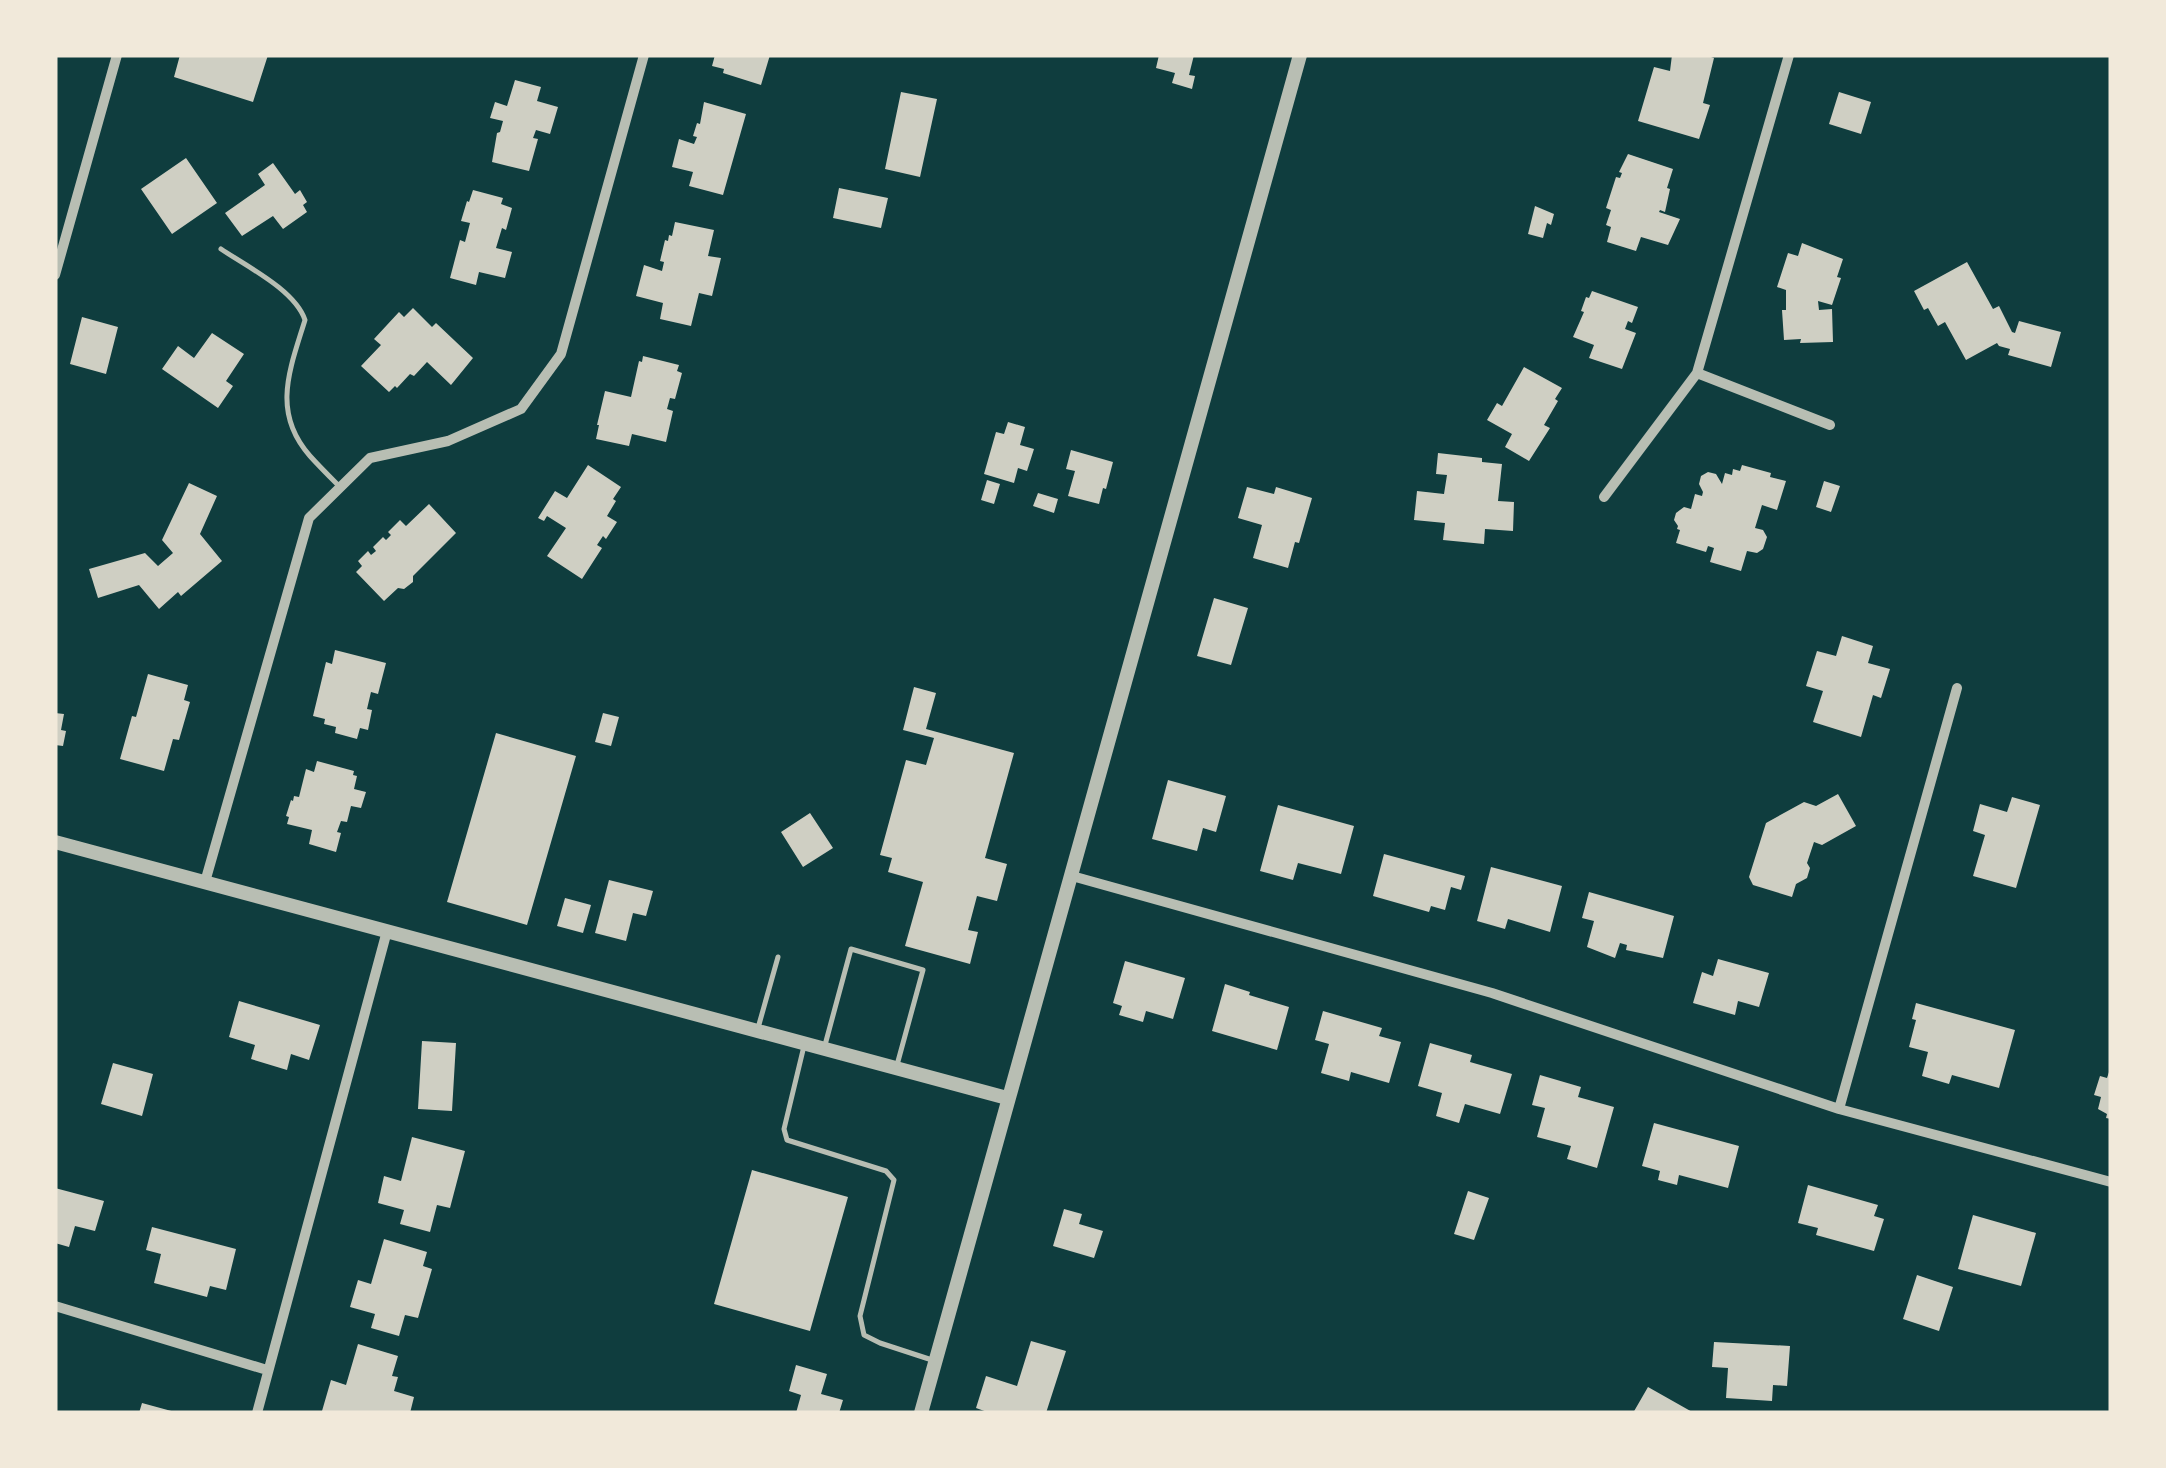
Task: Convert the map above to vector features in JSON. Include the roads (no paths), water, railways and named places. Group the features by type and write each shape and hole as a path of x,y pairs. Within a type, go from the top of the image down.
{"street":[{"path":"55,275 117,55"},
{"path":"205,882 309,518 370,458 448,440 521,409 561,354 644,55"},
{"path":"921,1413 1300,55"},
{"path":"1604,497 1697,373 1789,55"},
{"path":"1697,373 1830,425"},
{"path":"1839,1109 1957,688"},
{"path":"55,842 1007,1098"},
{"path":"1072,876 1492,993 1839,1109 2111,1182"},
{"path":"257,1413 387,931"},
{"path":"55,1306 268,1370"}],"lane":[{"path":"221,249 288,296 302,312 305,320 288,385 289,420 309,456 340,487"},
{"path":"824,1048 850,949 923,970 896,1068"},
{"path":"757,1030 778,957"},
{"path":"805,1044 784,1129 787,1140 886,1171 894,1180 860,1316 864,1335 935,1361"}]}
